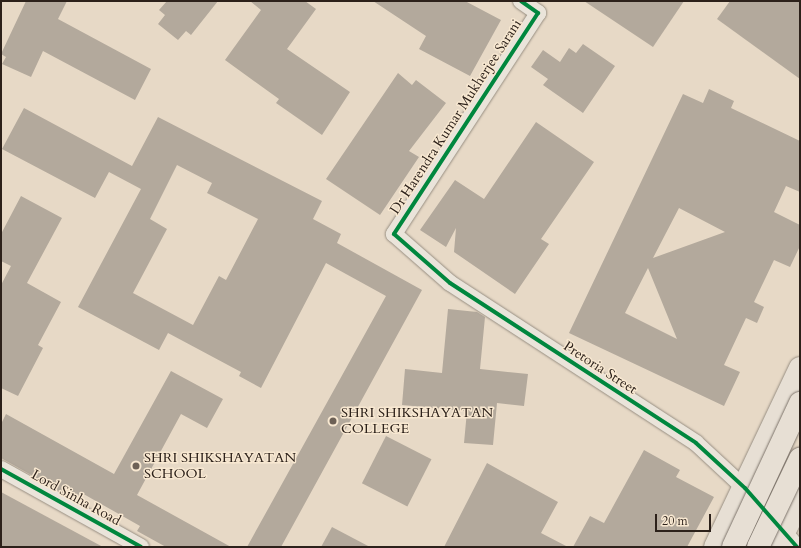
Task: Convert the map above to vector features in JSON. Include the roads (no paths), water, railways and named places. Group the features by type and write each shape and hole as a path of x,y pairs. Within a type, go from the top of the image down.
{"main road":[{"path":"715,547 745,488 800,368"},
{"path":"733,547 800,403"},
{"path":"758,547 800,459"},
{"path":"786,542 800,500"}],"street":[{"name":"Dr Harendra Kumar Mukherjee Sarani","path":"394,234 538,13 521,1"},
{"name":"Pretoria Street","path":"394,234 450,283 696,443 745,488 786,542"},
{"name":"Lord Sinha Road","path":"1,469 141,547"}],"place":[{"name":"SHRI SHIKSHAYATAN COLLEGE","path":"333,421"},
{"name":"SHRI SHIKSHAYATAN SCHOOL","path":"136,466"}]}
